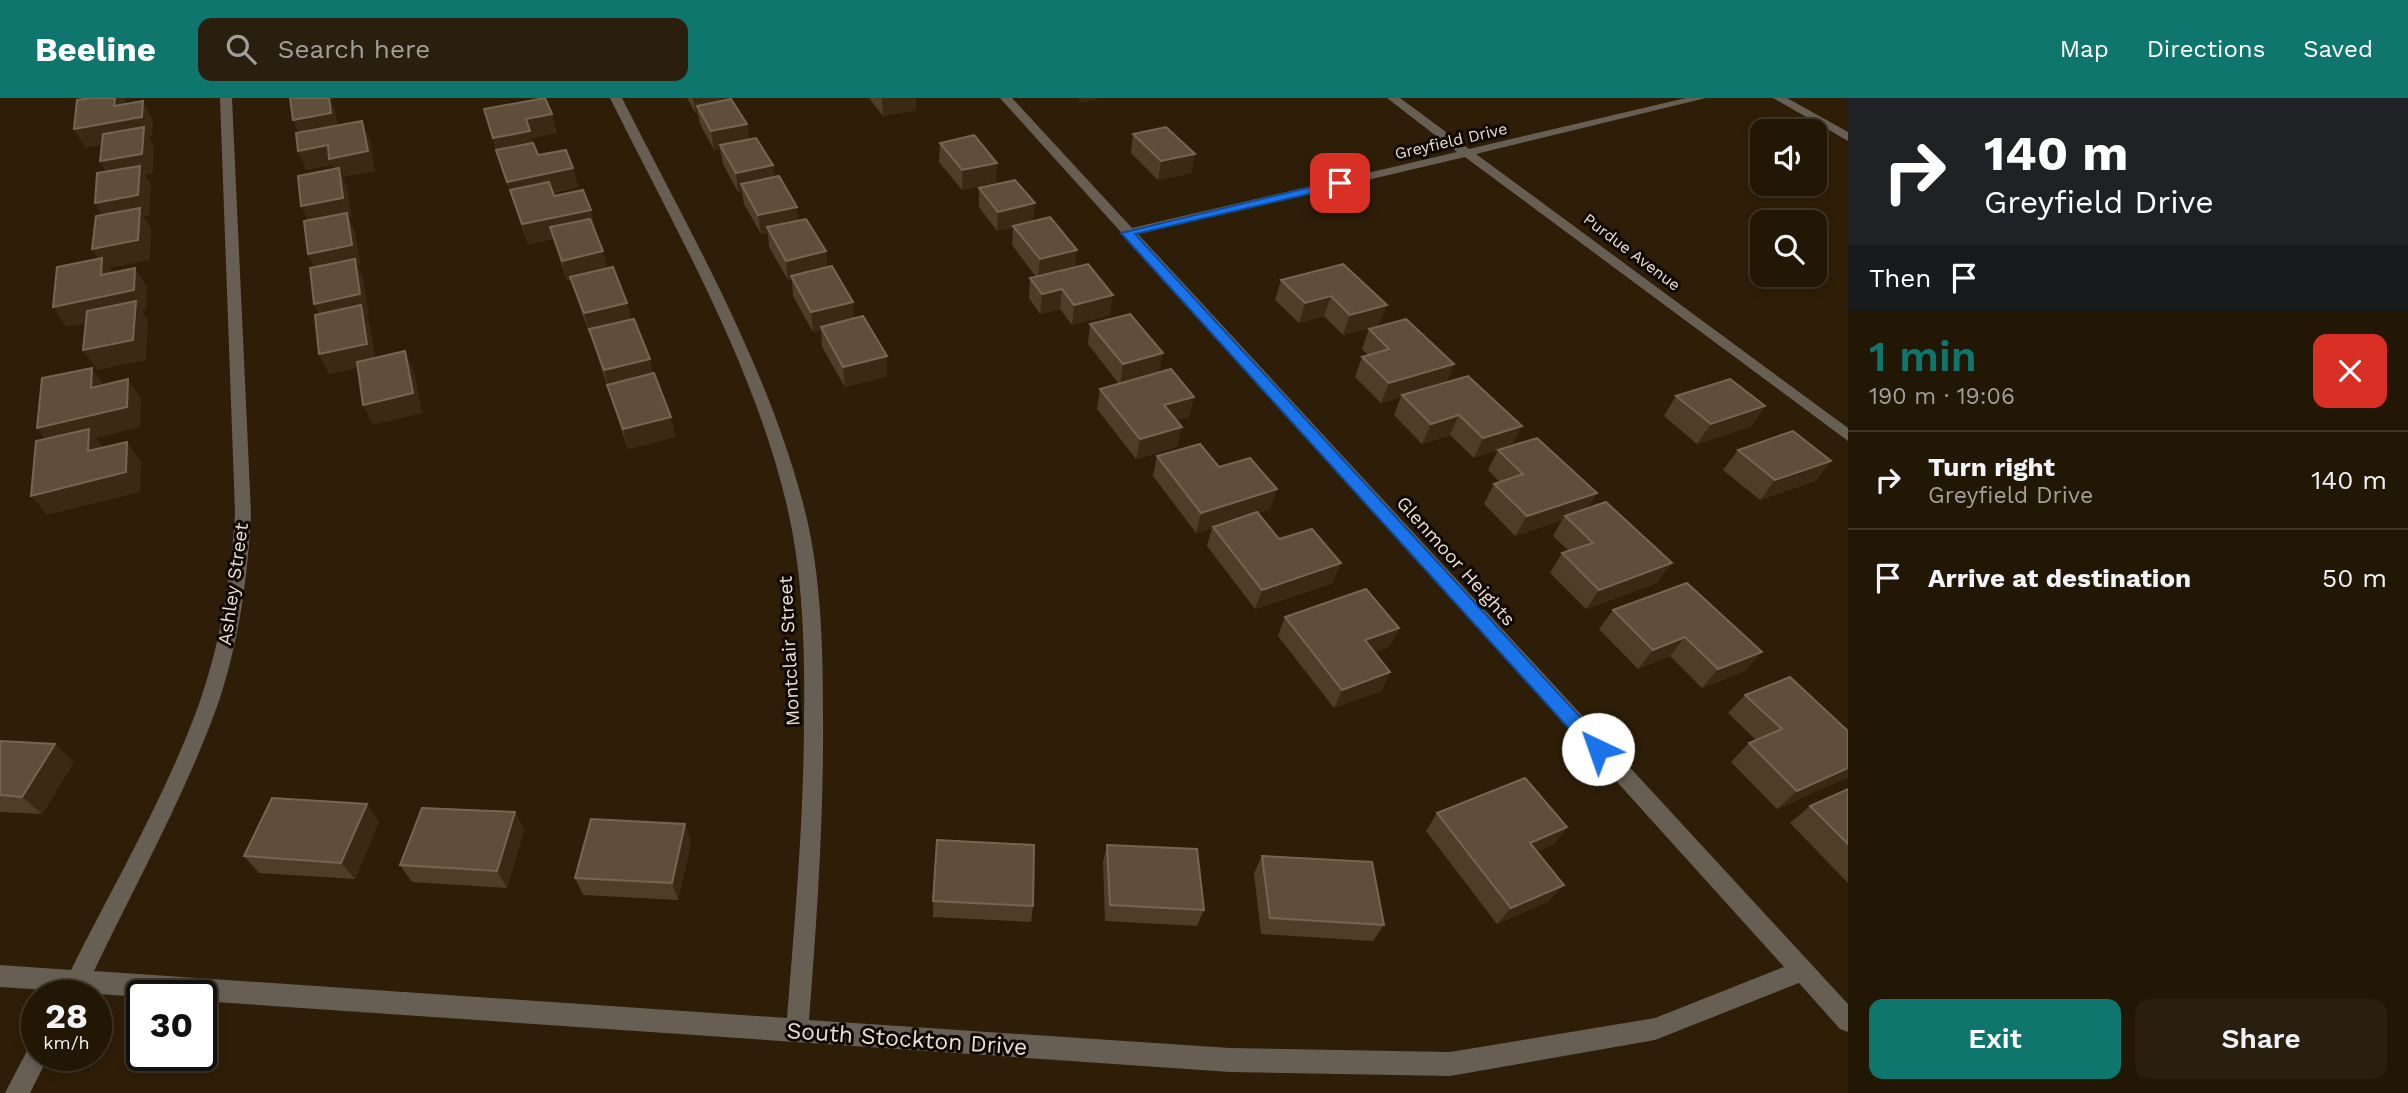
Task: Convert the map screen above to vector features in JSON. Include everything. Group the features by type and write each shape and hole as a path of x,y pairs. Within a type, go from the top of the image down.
{"street":[{"name":"Ashley Street","path":"78,980 191,749 227,639 243,513 226,98"},
{"name":"Montclair Street","path":"616,98 708,280 765,415 788,480 808,576 813,619 814,730 811,847 797,1031"},
{"name":"Glenmoor Heights","path":"1006,98 1848,1021"},
{"name":"Purdue Avenue","path":"1393,98 1848,436"},
{"name":"Greyfield Drive","path":"1127,233 1700,98"},
{"path":"1779,98 1848,136"},
{"name":"South Stockton Drive","path":"112,990 1230,1060 1450,1064 1655,1029 1802,971"},
{"name":"South Stockton Drive","path":"0,976 25,980"},
{"path":"17,1093 29,1071"}],"building":[{"path":"115,98 114,106 143,101 142,117 74,129 77,100"},
{"path":"290,98 329,98 331,113 293,120"},
{"path":"545,98 552,114 526,119 530,131 493,138 484,109"},
{"path":"731,99 747,124 711,131 697,106"},
{"path":"362,121 368,151 329,159 328,145 298,151 296,133"},
{"path":"144,127 142,154 100,161 103,134"},
{"path":"1166,127 1195,154 1161,161 1133,134"},
{"path":"974,135 997,163 962,170 940,143"},
{"path":"756,138 773,165 736,173 720,145"},
{"path":"533,143 538,155 566,150 573,168 507,182 496,150"},
{"path":"140,166 138,195 95,203 97,173"},
{"path":"339,168 343,198 301,206 298,176"},
{"path":"779,176 797,207 758,215 741,184"},
{"path":"1015,180 1035,203 998,212 979,188"},
{"path":"549,182 554,196 583,190 591,210 522,224 510,190"},
{"path":"140,208 138,240 92,249 96,216"},
{"path":"347,213 352,245 308,254 304,221"},
{"path":"1050,217 1077,250 1040,259 1013,226"},
{"path":"590,219 603,251 562,261 550,227"},
{"path":"806,219 826,251 786,261 767,227"},
{"path":"102,258 101,275 135,268 134,290 53,307 57,267"},
{"path":"355,259 360,294 314,304 310,268"},
{"path":"1088,264 1113,295 1074,305 1062,289 1042,294 1030,278"},
{"path":"1343,264 1387,305 1350,315 1331,296 1305,303 1281,280"},
{"path":"832,266 853,302 811,312 791,276"},
{"path":"613,267 627,303 584,313 570,277"},
{"path":"136,301 133,340 83,350 87,311"},
{"path":"361,305 367,344 319,354 315,315"},
{"path":"1130,314 1163,353 1123,364 1090,324"},
{"path":"863,316 887,356 843,367 821,327"},
{"path":"634,319 650,359 604,370 589,329"},
{"path":"1406,319 1454,364 1389,383 1362,357 1389,349 1369,329"},
{"path":"405,351 413,393 363,405 357,362"},
{"path":"92,368 91,388 128,379 127,407 37,428 42,378"},
{"path":"1171,369 1194,397 1164,405 1182,427 1140,439 1100,389"},
{"path":"654,373 671,417 623,429 607,385"},
{"path":"1468,376 1522,426 1483,438 1459,415 1431,424 1402,395"},
{"path":"1730,379 1765,406 1711,424 1676,396"},
{"path":"89,429 88,451 127,442 126,472 31,496 36,441"},
{"path":"1793,431 1831,461 1775,480 1738,450"},
{"path":"1537,438 1597,493 1527,516 1494,484 1523,474 1498,450"},
{"path":"1200,444 1219,467 1250,458 1277,489 1201,513 1157,456"},
{"path":"1606,502 1672,563 1599,590 1562,553 1593,543 1565,516"},
{"path":"1257,512 1279,539 1312,529 1341,563 1262,590 1213,527"},
{"path":"1687,583 1762,652 1718,669 1685,637 1653,650 1613,610"},
{"path":"1366,589 1399,628 1365,640 1390,672 1342,690 1285,617"},
{"path":"1790,677 1848,731 1848,768 1797,791 1749,743 1782,729 1745,695"},
{"path":"0,741 55,744 22,797 0,795"},
{"path":"1525,778 1567,827 1530,843 1564,885 1511,908 1437,813"},
{"path":"1848,789 1848,844 1810,806"},
{"path":"272,798 367,804 341,863 244,856"},
{"path":"422,808 515,812 497,871 400,865"},
{"path":"591,819 685,824 672,883 575,878"},
{"path":"937,840 1034,845 1033,906 933,901"},
{"path":"1107,845 1197,849 1204,910 1110,905"},
{"path":"1262,856 1372,862 1384,925 1270,918"}],"route":[{"path":"1340,183 1127,233 1405,534 1598,749"}]}
